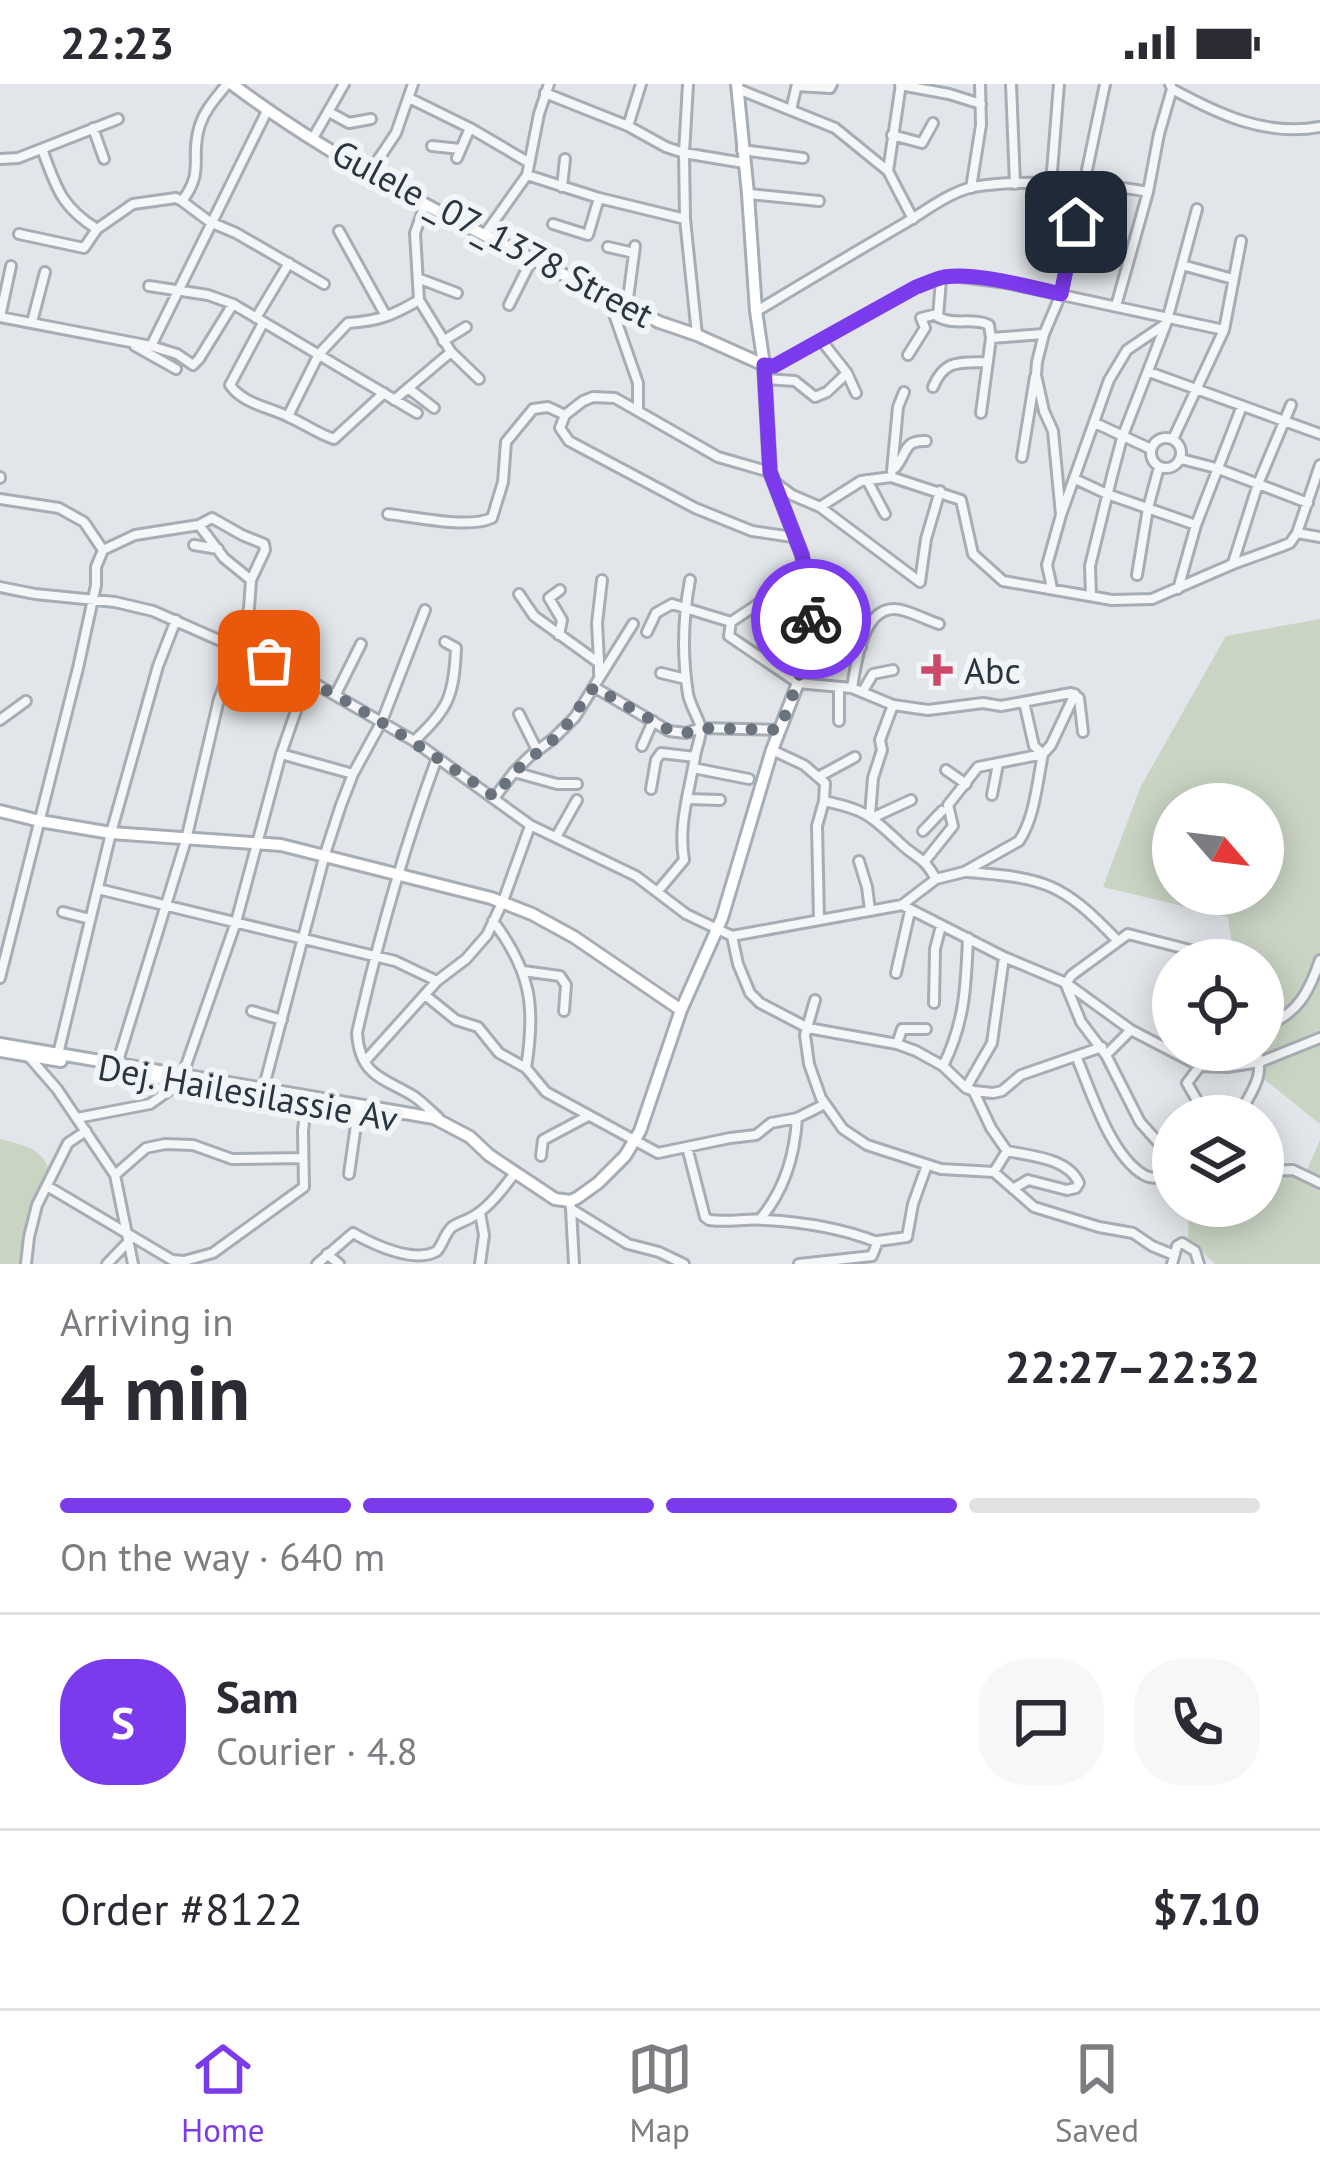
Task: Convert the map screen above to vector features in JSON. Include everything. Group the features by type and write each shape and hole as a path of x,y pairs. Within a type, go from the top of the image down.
{"main road":[{"name":"Gulele _07_1378 Street","path":"230,84 267,111 426,203 659,322 697,334 765,372"},
{"path":"0,1048 423,1114 482,1146 551,1198 571,1205 625,1156 647,1112 681,1010 716,929 809,641 811,618 802,555 772,477 738,87"},
{"path":"0,812 111,833 281,845 503,901 574,937 681,1010"},
{"name":"Dej. Hailesilassie Av","path":"0,1048 30,1058 182,1078 428,1123 489,1155"}],"street":[{"path":"182,201 196,180 198,128 207,109 230,84"},
{"path":"313,137 344,84"},
{"path":"370,172 390,145 412,84"},
{"path":"628,126 641,84"},
{"path":"688,84 685,219 697,334"},
{"path":"791,110 797,85 824,89 832,84"},
{"path":"888,171 900,84 981,104"},
{"path":"971,188 981,125 980,84"},
{"path":"1011,84 1015,184"},
{"path":"1051,185 1059,84"},
{"path":"1022,457 1044,334 1061,294 1105,84"},
{"path":"738,87 835,128 888,171 913,219"},
{"path":"1116,306 1172,87 1219,114 1262,126 1320,127"},
{"path":"485,234 527,176 547,88 683,153 802,158"},
{"path":"409,98 528,162"},
{"path":"151,346 267,111"},
{"path":"328,112 349,123 371,119"},
{"path":"0,159 18,158 118,119"},
{"path":"892,135 922,143 933,123"},
{"path":"93,128 104,159"},
{"path":"432,146 459,153 470,128"},
{"path":"42,149 60,197 97,229"},
{"path":"562,187 565,159"},
{"path":"527,176 685,219"},
{"path":"756,311 971,188 1084,185 1148,192"},
{"path":"748,194 819,201"},
{"path":"19,234 80,248 88,246 97,229 133,204 176,198 210,222 324,284"},
{"path":"554,224 588,235 599,199"},
{"path":"426,203 415,233 419,300 451,352 479,379"},
{"path":"1091,596 1090,566 1122,438 1167,321 1197,209"},
{"path":"339,231 386,316"},
{"path":"1173,439 1224,330 1240,241"},
{"path":"608,247 634,249 627,305"},
{"path":"509,305 532,258"},
{"path":"289,263 230,388 329,439 337,438 384,393"},
{"path":"1182,265 1233,279"},
{"path":"11,266 0,317 151,346 193,365 233,304"},
{"path":"32,322 44,272"},
{"path":"941,277 937,314 941,320 988,323 992,338 981,413"},
{"path":"765,372 941,277 1006,283 1224,330"},
{"path":"420,279 457,293"},
{"path":"149,286 181,289 233,304 416,413"},
{"path":"607,296 638,383 638,410"},
{"path":"288,416 319,354 348,322 368,323 419,300"},
{"path":"908,356 925,328 921,318 937,314"},
{"path":"1052,587 1047,565 1109,380 1122,356 1167,321"},
{"path":"443,340 466,327"},
{"path":"992,338 1044,334"},
{"path":"820,340 847,373 856,393"},
{"path":"134,345 176,370"},
{"path":"394,400 451,352"},
{"path":"933,387 950,364 988,362"},
{"path":"765,372 795,382 815,397 847,373"},
{"path":"1149,372 1320,434"},
{"path":"1036,375 1053,431 1061,515"},
{"path":"408,388 434,408"},
{"path":"892,474 898,407 904,392"},
{"path":"794,537 752,531 695,508 568,441 560,428 565,415 584,401 615,398 718,457 772,477 920,582 940,490"},
{"path":"1233,564 1258,484 1291,405"},
{"path":"1178,590 1196,525 1242,406"},
{"path":"388,514 466,522 492,518 506,442 533,410 548,407 565,415"},
{"path":"1095,423 1151,449"},
{"path":"1162,438 1173,439 1180,446 1181,459 1174,467 1159,467 1151,449 1162,438"},
{"path":"892,474 908,445 926,441"},
{"path":"1181,459 1308,503"},
{"path":"820,507 849,486 892,474 964,503 973,554 1004,581 1112,600 1152,599 1290,543 1320,464"},
{"path":"1137,575 1159,467"},
{"path":"1075,479 1196,525"},
{"path":"867,480 886,514"},
{"path":"0,499 58,508 85,522 103,550"},
{"path":"0,978 103,550 135,535 218,519 264,544 265,550 251,580 249,608 219,699 186,840 117,1064"},
{"path":"199,525 251,580"},
{"path":"1297,533 1320,537"},
{"path":"194,545 218,549"},
{"path":"599,676 597,623 602,580"},
{"path":"658,891 684,860 680,834 701,728 692,712 686,679 689,580"},
{"path":"808,584 761,602 730,626 729,636 798,683 857,690 893,705 928,710 971,704 1001,706 1064,692 1075,694 1083,732"},
{"path":"0,586 136,606 307,679 414,741 530,825 636,876 686,914 732,936 869,910 906,908 1066,983 1152,1040"},
{"path":"559,635 562,620 549,598 560,590"},
{"path":"519,595 534,616 599,663"},
{"path":"647,632 656,613 672,604 730,626"},
{"path":"857,690 861,647 878,614 895,609 939,624"},
{"path":"263,1090 325,854 352,773 382,721 424,610"},
{"path":"811,618 833,626 861,647"},
{"path":"58,1054 111,833 158,666 176,620"},
{"path":"495,797 514,772 560,734 633,624"},
{"path":"414,741 440,718 449,698 456,648 446,642"},
{"path":"336,694 361,644"},
{"path":"857,690 873,674 893,670"},
{"path":"662,673 686,679"},
{"path":"75,1118 150,1104 182,1078 236,922 281,754 307,679"},
{"path":"594,687 669,730 779,730"},
{"path":"839,688 839,721"},
{"path":"896,973 906,908 935,878 964,872 1019,841 1027,826 1043,754 1075,694"},
{"path":"0,720 26,701"},
{"path":"1024,702 1034,746 1043,754"},
{"path":"872,816 871,788 882,750 880,740 893,705"},
{"path":"519,714 537,751"},
{"path":"642,746 653,721"},
{"path":"772,749 825,783 817,826 819,920"},
{"path":"651,788 661,753 694,757"},
{"path":"281,754 352,773"},
{"path":"923,831 978,767 1043,754"},
{"path":"437,757 412,822 357,1033 358,1045 382,1082 418,1100 444,1122"},
{"path":"820,776 855,757"},
{"path":"992,795 998,764"},
{"path":"693,768 749,779"},
{"path":"946,770 966,784"},
{"path":"514,772 557,784 577,784"},
{"path":"688,799 720,800"},
{"path":"556,837 577,800"},
{"path":"872,816 911,800"},
{"path":"824,801 872,816 905,849 925,861 935,878"},
{"path":"925,861 952,826 943,811"},
{"path":"1014,817 1027,826"},
{"path":"366,1060 425,994 476,948 503,901 530,825"},
{"path":"860,861 869,910"},
{"path":"964,872 1040,882 1063,890 1118,940"},
{"path":"98,889 404,964 437,982"},
{"path":"63,912 90,919"},
{"path":"493,921 512,946 529,986 526,1068"},
{"path":"934,1003 935,949 941,926"},
{"path":"1066,983 1118,940 1133,934 1152,939"},
{"path":"732,936 753,998 808,1028 897,1044 943,1066 970,1089 1006,1151 1066,1166 1078,1180 1076,1189 1034,1180 1013,1189"},
{"path":"943,1066 963,1016 968,938"},
{"path":"970,1089 992,1043 1004,957"},
{"path":"1284,1018 1309,991 1320,960"},
{"path":"523,970 560,976 566,986 564,1011"},
{"path":"1066,983 1082,1022 1104,1051 1152,1138"},
{"path":"425,994 456,1020 478,1027 499,1053 526,1068 542,1089 658,1153 756,1135 771,1124 825,1104"},
{"path":"815,1000 805,1044 809,1064 825,1104 837,1123 856,1139 927,1165 994,1172 1034,1208 1133,1233 1167,1250 1173,1260"},
{"path":"252,1011 282,1020"},
{"path":"897,1044 902,1029 926,1029"},
{"path":"970,1089 1002,1090 1021,1075 1104,1051 1131,1030"},
{"path":"1284,1052 1320,1038"},
{"path":"1076,1056 1108,1131 1142,1174 1152,1178"},
{"path":"30,1058 57,1089 115,1175 134,1264"},
{"path":"47,1186 172,1260 213,1253 304,1187 306,1103"},
{"path":"349,1174 358,1111"},
{"path":"541,1156 543,1140 588,1116"},
{"path":"760,1219 792,1162 797,1118"},
{"path":"26,1264 34,1214 69,1142 86,1131"},
{"path":"115,1175 140,1152 165,1144 193,1145 232,1159 303,1158"},
{"path":"687,1148 705,1217 713,1222 760,1219 833,1228 877,1242 908,1235 927,1165"},
{"path":"994,1172 1006,1151"},
{"path":"1284,1170 1320,1183"},
{"path":"317,1264 353,1233 396,1257 427,1259 450,1229 480,1213 515,1173"},
{"path":"571,1205 574,1264"},
{"path":"571,1205 628,1244 684,1264"},
{"path":"480,1213 484,1234 480,1264"},
{"path":"106,1264 128,1237"},
{"path":"799,1264 872,1256 877,1242"},
{"path":"1173,1260 1177,1246 1188,1244 1199,1264"},
{"path":"327,1254 339,1264"}],"green space":[{"path":"1320,619 1320,1124 1254,1071 1284,1071 1284,939 1231,939 1228,917 1220,915 1284,915 1284,783 1152,783 1152,899 1103,887 1141,786 1226,636"},
{"path":"0,1139 36,1152 49,1170 23,1264 0,1264"},
{"path":"1320,1140 1320,1264 1215,1264 1188,1239 1188,1227 1284,1227 1284,1173 1307,1170"}],"way so far":[{"path":"269,661 336,694 495,797 530,756 560,734 594,687 669,730 779,730 798,683 811,619"}],"place":[{"name":"Abc","path":"937,670"}],"route":[{"path":"811,619 802,555 770,472 764,365 774,366 941,277 1061,294 1076,222"}]}
